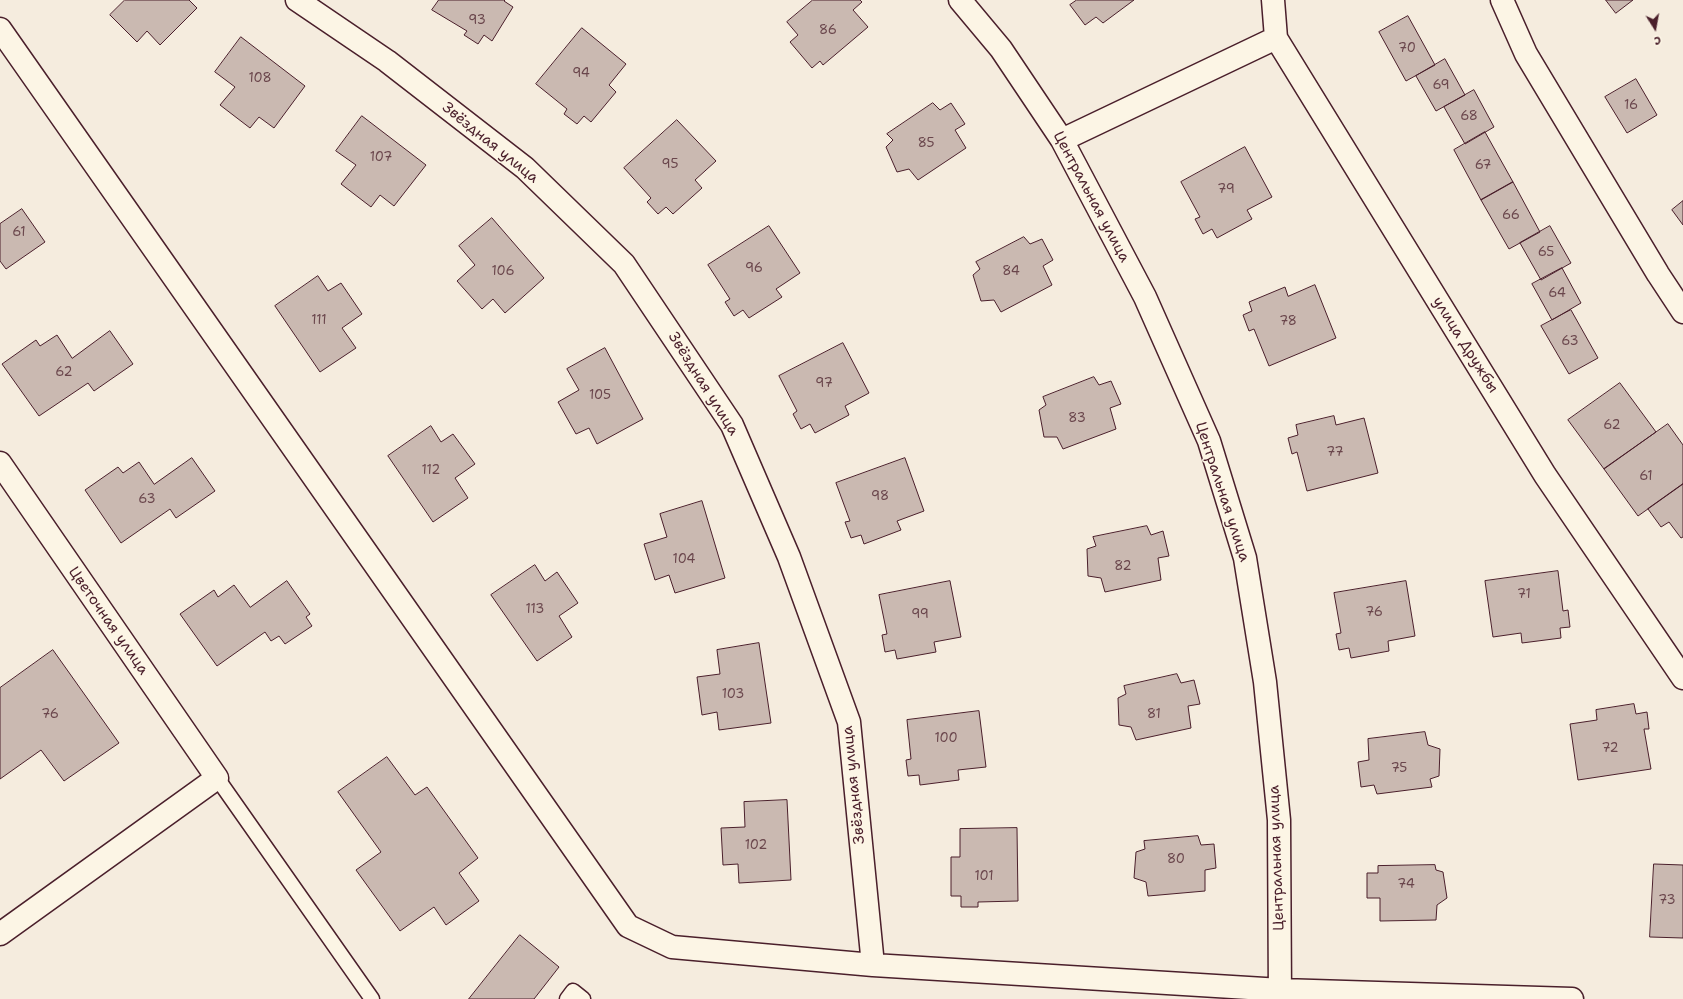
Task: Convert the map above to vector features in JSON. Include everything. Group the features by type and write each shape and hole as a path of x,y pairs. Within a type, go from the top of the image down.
{"street":[{"name":"Звёздная улица","path":"296,0 387,60 525,168 624,264 732,425 789,557 849,722 873,965"},
{"name":"Центральная улица","path":"960,0 1001,49 1062,140 1145,297 1209,441 1245,558 1265,682 1279,820 1280,994"},
{"name":"улица Дружбы","path":"1273,0 1276,38 1545,475 1683,678"},
{"path":"1502,0 1526,54 1658,274 1683,312"},
{"path":"0,29 628,926 672,947 873,965 1280,994 1572,999"},
{"path":"1062,140 1276,38"},
{"name":"Цветочная улица","path":"0,464 217,778"},
{"path":"0,934 217,778"}],"lane":[{"path":"217,778 372,999"},
{"path":"567,999 573,991 583,999"}],"building":[{"path":"125,0 189,0 197,8 160,45 147,31 137,42 110,15"},
{"path":"439,0 505,0 504,1 513,7 492,41 484,35 478,44 464,35 467,31 432,10"},
{"path":"813,0 860,0 862,2 853,10 868,27 823,65 820,61 812,68 790,42 798,35 787,22"},
{"path":"1077,0 1134,0 1103,23 1096,17 1085,25 1070,5"},
{"path":"1606,0 1633,0 1616,13"},
{"path":"1408,16 1435,65 1406,81 1379,32"},
{"path":"582,28 626,64 609,85 616,92 591,122 584,116 577,124 564,114 567,109 536,84"},
{"path":"241,37 305,86 274,128 259,117 250,128 220,105 235,87 215,72"},
{"path":"1445,59 1465,95 1436,111 1416,76"},
{"path":"1636,79 1657,115 1627,133 1605,97"},
{"path":"1474,90 1494,127 1465,144 1444,107"},
{"path":"933,103 940,110 951,103 965,124 955,130 966,148 918,180 909,169 897,172 886,147 893,140 887,134"},
{"path":"362,116 426,165 394,206 380,195 371,207 341,184 356,165 336,151"},
{"path":"677,120 716,161 695,180 702,188 673,214 666,207 658,214 647,202 651,198 624,168"},
{"path":"1485,132 1513,182 1481,200 1454,150"},
{"path":"1245,147 1272,197 1247,210 1252,219 1217,238 1212,229 1203,234 1195,219 1200,217 1181,182"},
{"path":"1513,182 1540,232 1509,249 1481,200"},
{"path":"1683,201 1683,225 1672,210"},
{"path":"22,209 45,242 6,269 0,261 0,224"},
{"path":"492,218 544,278 505,313 493,299 482,309 457,281 475,265 459,246"},
{"path":"769,226 800,273 776,289 782,297 749,318 743,310 734,316 725,302 730,299 708,265"},
{"path":"1550,226 1571,263 1541,280 1520,243"},
{"path":"1024,237 1030,244 1042,239 1053,260 1043,266 1052,285 1001,312 994,300 981,301 973,275 980,269 976,262"},
{"path":"1562,268 1581,303 1552,320 1532,284"},
{"path":"318,276 328,291 341,283 362,314 342,328 356,348 320,372 275,306"},
{"path":"1315,285 1336,338 1269,366 1254,329 1249,331 1243,315 1252,311 1249,302 1285,287 1288,296"},
{"path":"1571,310 1598,358 1569,374 1541,326"},
{"path":"110,331 133,364 94,391 88,383 39,416 2,364 36,340 40,346 57,335 72,358"},
{"path":"843,343 869,393 845,406 849,415 815,433 810,424 801,429 793,414 797,411 779,376"},
{"path":"605,348 643,419 597,444 589,428 576,434 558,402 579,390 567,369"},
{"path":"1094,377 1099,385 1111,381 1121,404 1110,408 1116,429 1063,449 1057,437 1044,437 1039,410 1046,405 1043,397"},
{"path":"1620,383 1656,432 1604,469 1568,420"},
{"path":"1334,416 1336,425 1364,418 1378,473 1307,491 1297,452 1292,454 1288,438 1298,435 1296,425"},
{"path":"1668,424 1683,445 1683,484 1638,516 1604,469"},
{"path":"431,426 441,442 453,434 475,464 455,478 468,498 433,522 388,456"},
{"path":"192,458 215,491 176,518 170,509 121,543 85,490 118,467 123,473 139,462 154,484"},
{"path":"905,458 924,511 897,521 901,530 864,544 861,535 851,538 845,522 850,521 836,483"},
{"path":"1683,484 1683,537 1681,538 1669,522 1661,527 1648,509"},
{"path":"702,501 725,578 675,593 669,575 655,580 644,544 667,537 660,514"},
{"path":"1147,526 1151,535 1163,531 1169,556 1158,558 1161,580 1105,592 1101,578 1088,576 1087,549 1096,546 1093,537"},
{"path":"535,565 545,581 557,572 578,603 559,616 572,637 537,661 491,595"},
{"path":"1558,571 1563,611 1568,610 1570,627 1560,628 1561,638 1522,643 1521,633 1493,637 1485,581"},
{"path":"287,581 310,614 306,617 312,626 285,644 279,636 271,641 265,632 217,666 180,614 214,590 218,597 234,585 250,607"},
{"path":"950,581 961,637 934,642 936,652 897,659 895,650 885,652 882,635 887,634 879,595"},
{"path":"1406,581 1415,636 1388,641 1389,651 1351,658 1349,648 1339,650 1336,634 1341,633 1334,593"},
{"path":"759,643 771,723 719,730 717,712 702,715 697,677 720,674 717,650"},
{"path":"53,650 119,743 64,781 41,750 0,779 0,688"},
{"path":"1177,674 1181,683 1194,680 1200,704 1188,706 1191,728 1136,740 1131,727 1119,725 1118,698 1126,694 1124,686"},
{"path":"1634,704 1636,714 1647,712 1649,729 1644,729 1651,769 1578,780 1570,724 1597,720 1596,710"},
{"path":"979,711 986,767 958,770 959,780 920,785 919,775 908,776 906,760 911,759 907,720"},
{"path":"1425,732 1428,745 1440,749 1439,776 1430,779 1432,787 1377,794 1374,785 1361,787 1358,762 1369,760 1368,739"},
{"path":"387,757 415,795 427,787 478,858 459,873 479,901 446,925 434,907 400,931 356,870 381,852 338,792"},
{"path":"787,800 791,880 739,883 738,864 723,865 721,828 745,827 744,802"},
{"path":"1017,828 1018,901 978,902 978,907 961,907 961,896 951,896 951,857 960,857 960,829"},
{"path":"1198,836 1201,845 1214,844 1216,868 1205,870 1205,891 1148,896 1146,882 1134,878 1136,852 1145,849 1144,841"},
{"path":"1654,864 1683,865 1683,938 1650,937"},
{"path":"1435,865 1436,870 1443,872 1447,898 1437,905 1436,920 1380,921 1380,898 1367,898 1367,873 1378,873 1378,866"},
{"path":"520,935 559,967 534,999 469,999"}]}
